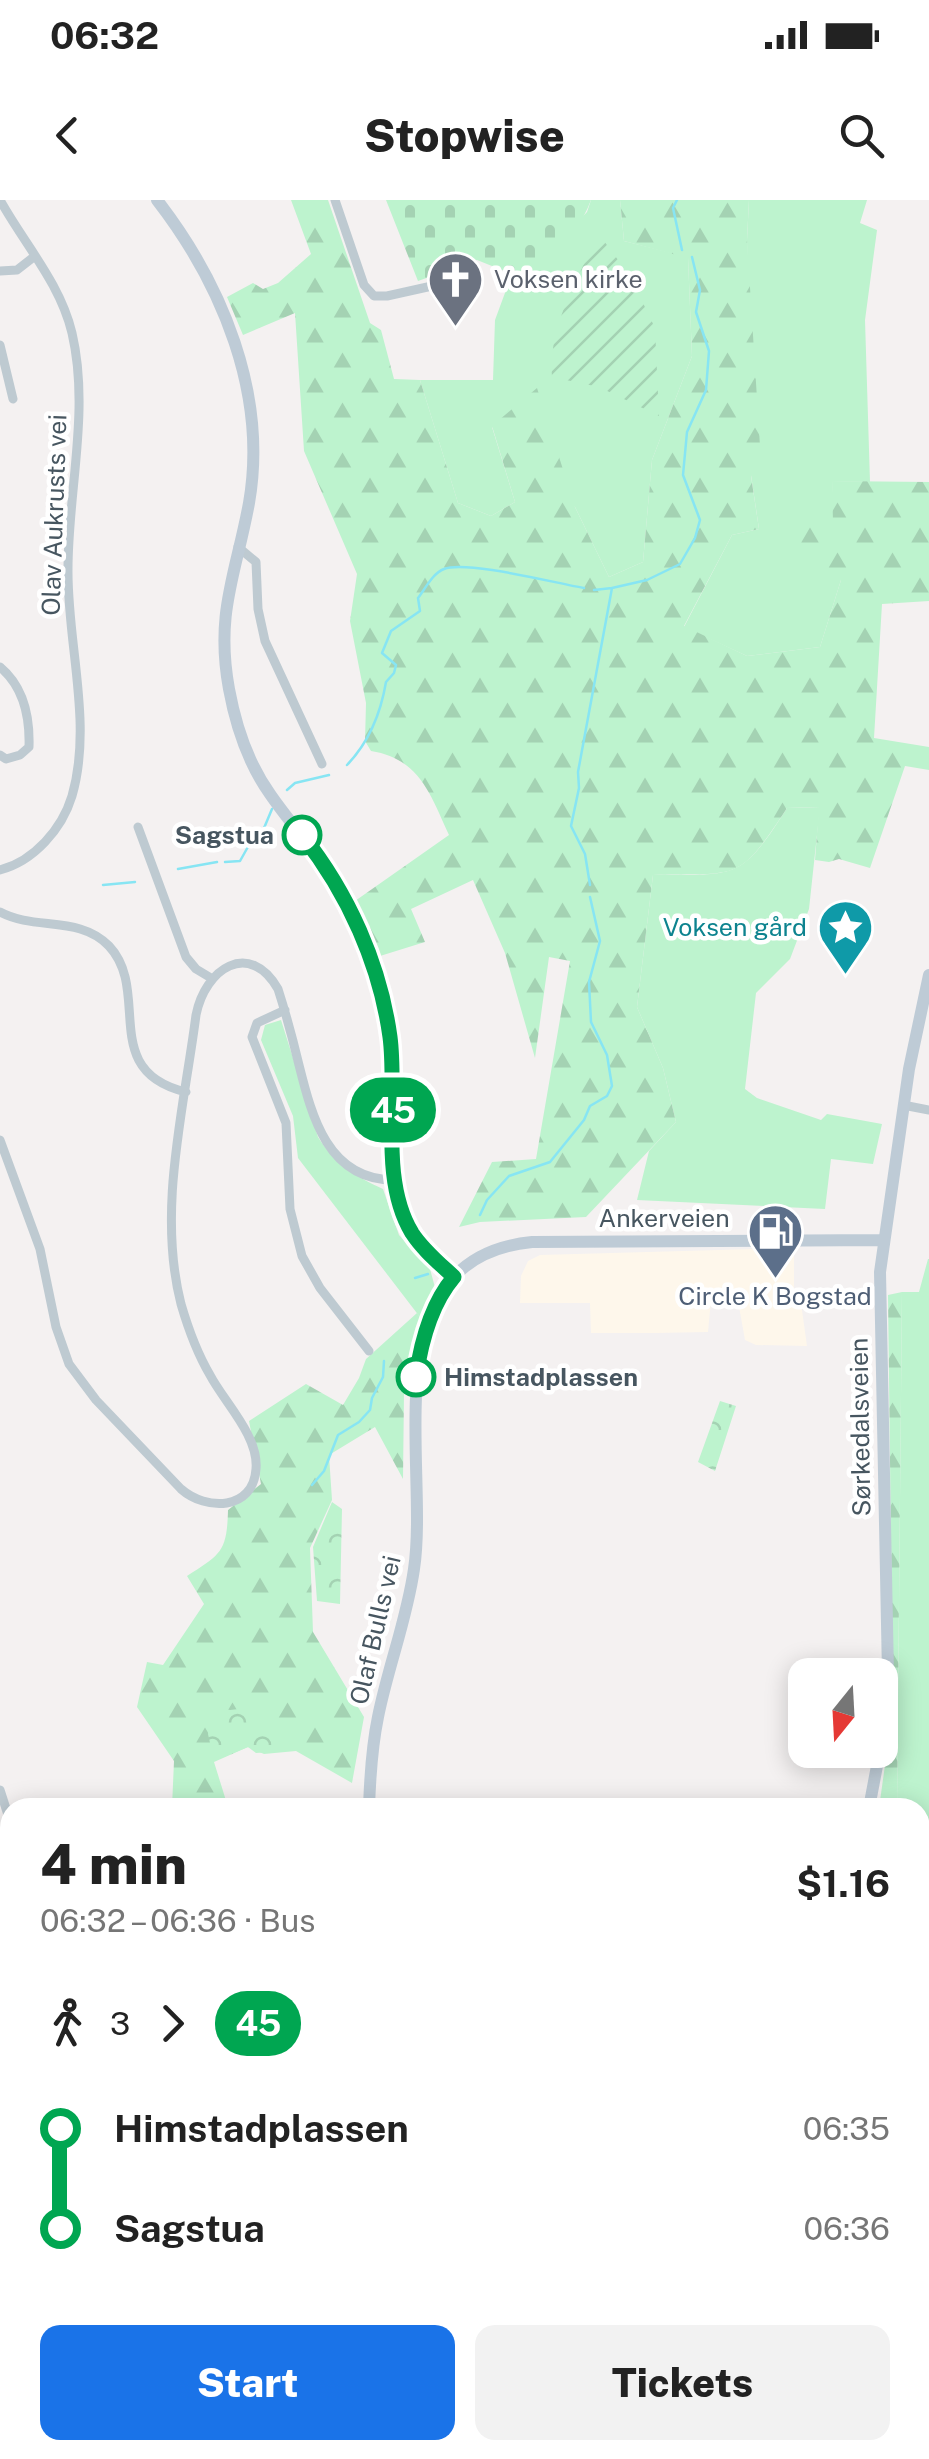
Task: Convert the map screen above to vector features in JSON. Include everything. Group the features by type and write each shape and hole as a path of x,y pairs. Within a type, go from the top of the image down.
{"main road":[{"path":"157,200 210,280 238,353 249,410 253,461 248,507 226,596 224,632 233,711 258,775 337,885 369,956 391,1046 394,1180 400,1208 425,1250 454,1277"},
{"name":"Sørkedalsveien","path":"888,1658 880,1326 884,1240 903,1105 929,974"},
{"name":"Ankerveien","path":"423,1342 437,1304 454,1277 491,1251 532,1242 884,1240"},
{"name":"Olaf Bulls vei","path":"369,1798 376,1724 416,1554 414,1403 423,1342"},
{"name":"Sørkedalsveien","path":"871,1798 876,1768"}],"street":[{"name":"Olav Aukrusts vei","path":"0,200 62,300 77,365 68,580 79,755 72,794 60,822 27,856 0,870"},
{"path":"335,200 364,284 374,296 468,278"},
{"path":"0,271 17,270 35,256"},
{"path":"0,345 12,399"},
{"path":"238,547 256,562 258,609 265,640 322,764"},
{"path":"0,667 20,688 30,725 29,746 20,755 6,759 0,755"},
{"path":"138,826 186,957 196,970 212,978"},
{"path":"0,912 26,922 76,926 108,946 120,967 130,1040 140,1062 158,1082 186,1092"},
{"path":"0,1140 36,1234 58,1336 76,1376 188,1494 204,1504 228,1504 244,1495 254,1482 256,1456 200,1357 177,1286 172,1218 186,1092 198,1005 212,978 230,965 242,964 258,968 275,983 324,1142 354,1170 394,1180"},
{"path":"285,1010 257,1023 252,1038 286,1123 290,1210 297,1242 312,1274 369,1351"},
{"path":"903,1105 929,1110"}],"shaded area":[{"path":"794,1248 794,1293 800,1296 807,1346 756,1345 745,1340 738,1301 711,1300 708,1332 656,1333 591,1333 590,1303 520,1303 521,1276 528,1261 540,1255"}],"green space":[{"path":"291,200 328,200 370,323 381,330 394,379 420,380 458,503 491,516 515,502 492,426 537,388 575,507 609,577 643,562 652,460 692,356 688,258 624,241 620,200 749,200 747,240 761,462 751,476 759,529 732,535 684,626 747,656 820,647 841,580 791,547 805,518 833,522 832,481 929,482 929,601 882,604 874,738 929,747 929,770 905,766 870,868 839,859 815,860 819,807 787,808 757,851 734,869 653,875 637,1007 663,1068 676,1122 586,1217 480,1222 459,1227 492,1162 536,1159 570,961 549,957 535,1058 505,953 473,880 411,909 425,942 380,956 355,901 449,835 429,793 412,770 388,755 371,751 365,741 366,703 350,621 357,574 304,451 295,313 243,335 227,297 253,283 263,289 278,283 311,254"},
{"path":"386,200 591,200 571,234 524,279 477,260 418,281"},
{"path":"591,200 620,200 624,241 688,257 692,356 652,460 643,562 609,577 575,507 492,427 515,502 491,516 458,503 420,380 493,380 495,320 509,282 524,279 587,212"},
{"path":"749,200 867,200 860,223 877,230 865,320 870,482 832,481 841,580 820,647 747,656 684,627 732,535 759,529 751,475"},
{"path":"598,233 630,276 655,328 659,416 599,387 552,377 560,321"},
{"path":"820,807 809,909 790,959 756,993 745,1089 757,1098 821,1120 827,1114 882,1124 873,1164 831,1159 825,1209 637,1200 649,1151 676,1122 663,1068 637,1007 653,875 703,875 734,869 758,850 787,808"},
{"path":"281,1020 318,1137 346,1168 383,1189 399,1235 430,1269 436,1291 426,1325 298,1158 293,1116 261,1040 265,1025"},
{"path":"929,1259 929,1798 897,1798 902,1292 919,1292"},
{"path":"902,1292 898,1704 898,1658 892,1658 888,1295"},
{"path":"417,1313 426,1325 410,1363 404,1393 403,1479 375,1427 329,1455 332,1500 310,1548 313,1632 364,1717 352,1783 296,1751 264,1754 248,1747 214,1762 225,1798 172,1798 174,1761 137,1707 147,1662 163,1665 204,1604 187,1576 208,1562 224,1544 228,1510 261,1484 249,1421 306,1384 343,1405 366,1359"},
{"path":"720,1401 736,1406 715,1471 698,1462"},
{"path":"332,1502 342,1509 340,1604 317,1601 313,1547"},
{"path":"257,1707 274,1743 271,1752 256,1753 248,1747 214,1761 208,1734 214,1712 221,1708"},
{"path":"885,1768 897,1768 897,1798 880,1798"}],"waterway":[{"path":"677,200 673,208 682,250"},
{"path":"590,885 585,854 571,826 612,588 647,580 680,564 700,520 683,475 687,432 706,390 709,351 696,312 700,290 692,257"},
{"path":"347,765 368,737 386,682 394,673 396,665 382,653 391,631 420,611 418,598 440,571 471,567 584,588"},
{"path":"594,590 612,588"},
{"path":"287,790 295,783 329,775"},
{"path":"225,862 240,861 249,845 259,840 272,809"},
{"path":"178,869 217,862"},
{"path":"103,885 135,882"},
{"path":"480,1215 487,1200 509,1176 550,1162 584,1120 590,1106 607,1096 612,1086 607,1055 591,1022 589,982 600,941 590,897"},
{"path":"415,1278 428,1274"},
{"path":"312,1485 324,1471 338,1435 370,1410 383,1377 384,1361"}],"bus line":[{"name":"45","path":"302,835 337,885 356,921 384,1006 392,1055 394,1180 400,1208 418,1242 454,1277 430,1322 416,1377"}],"place":[{"name":"Voksen kirke","path":"455,328"},
{"name":"Sagstua","path":"302,835"},
{"name":"Voksen gård","path":"846,976"},
{"name":"Circle K Bogstad","path":"775,1280"},
{"name":"Himstadplassen","path":"416,1377"}]}
